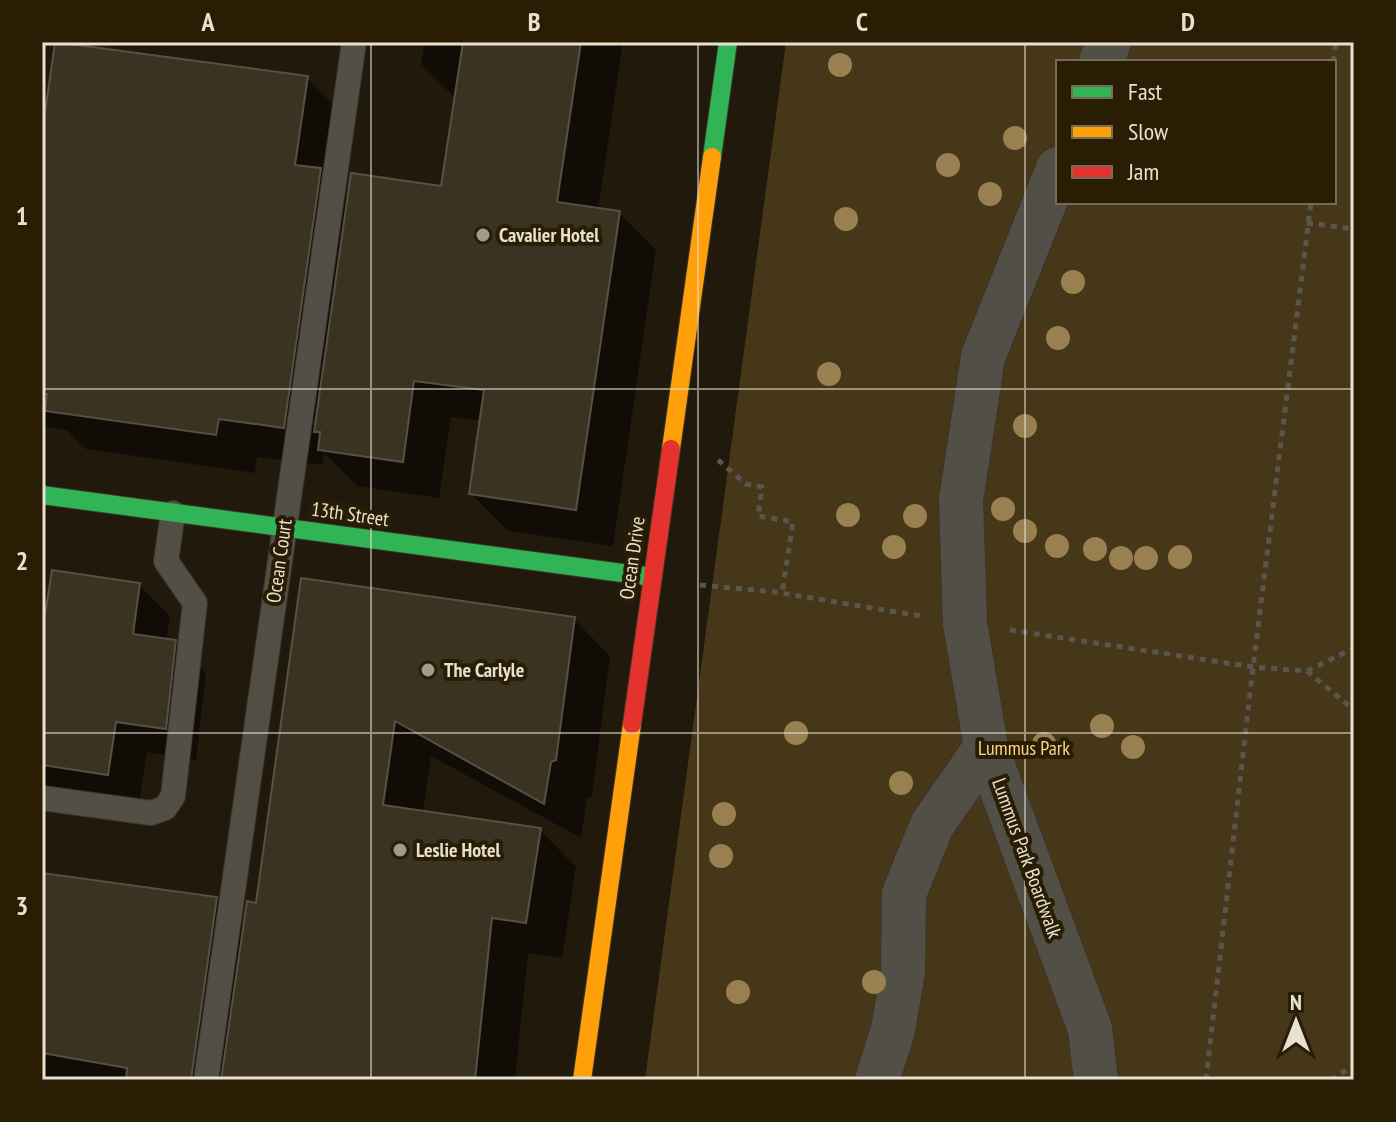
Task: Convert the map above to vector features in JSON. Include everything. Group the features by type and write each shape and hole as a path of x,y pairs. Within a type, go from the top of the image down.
{"street":[{"name":"Ocean Drive","path":"582,1080 728,42"},
{"name":"Lummus Park Boardwalk","path":"1056,174 983,357 961,500 965,623 986,747 1090,1029 1097,1067 1096,1080"},
{"name":"13th Street","path":"42,495 652,577"},
{"path":"877,1080 893,1030 903,972 904,894 932,825 986,747"}],"lane":[{"name":"Ocean Court","path":"206,1080 354,42"},
{"path":"42,798 151,813 165,808 173,796 195,603 166,561 173,513"}],"path":[{"path":"1206,1080 1311,204"},
{"path":"1307,223 1354,229"},
{"path":"718,460 746,484 762,487 758,516 793,522 782,593"},
{"path":"700,585 782,593 1253,667 1307,671 1354,648"},
{"path":"1307,671 1354,710"},
{"path":"1331,1080 1354,1065"}],"green space":[{"name":"Lummus Park","path":"786,42 1354,42 1354,1080 645,1080"}],"building":[{"path":"55,42 308,76 295,165 321,168 284,428 219,419 216,435 45,411 47,394 42,394 42,134"},
{"path":"463,42 581,42 557,202 620,211 576,510 469,494 484,390 414,381 403,462 318,450 320,432 314,432 351,173 441,186"},
{"path":"52,570 140,583 133,634 176,640 166,729 116,722 108,775 42,765 42,614 45,615"},
{"path":"301,578 575,617 556,760 551,762 544,804 395,721 383,805 541,828 526,923 492,918 475,1080 221,1080 247,901 256,903"},
{"path":"42,873 217,897 191,1080 126,1080 127,1068 42,1053"}],"traffic: fast":[{"path":"712,157 728,42"},
{"path":"42,495 652,577"}],"traffic: slow":[{"path":"671,449 712,157"},
{"path":"582,1080 632,724"}],"traffic: jam":[{"path":"632,724 671,449"}],"place":[{"name":"Cavalier Hotel","path":"483,235"},
{"name":"The Carlyle","path":"428,670"},
{"name":"Leslie Hotel","path":"400,850"}]}
